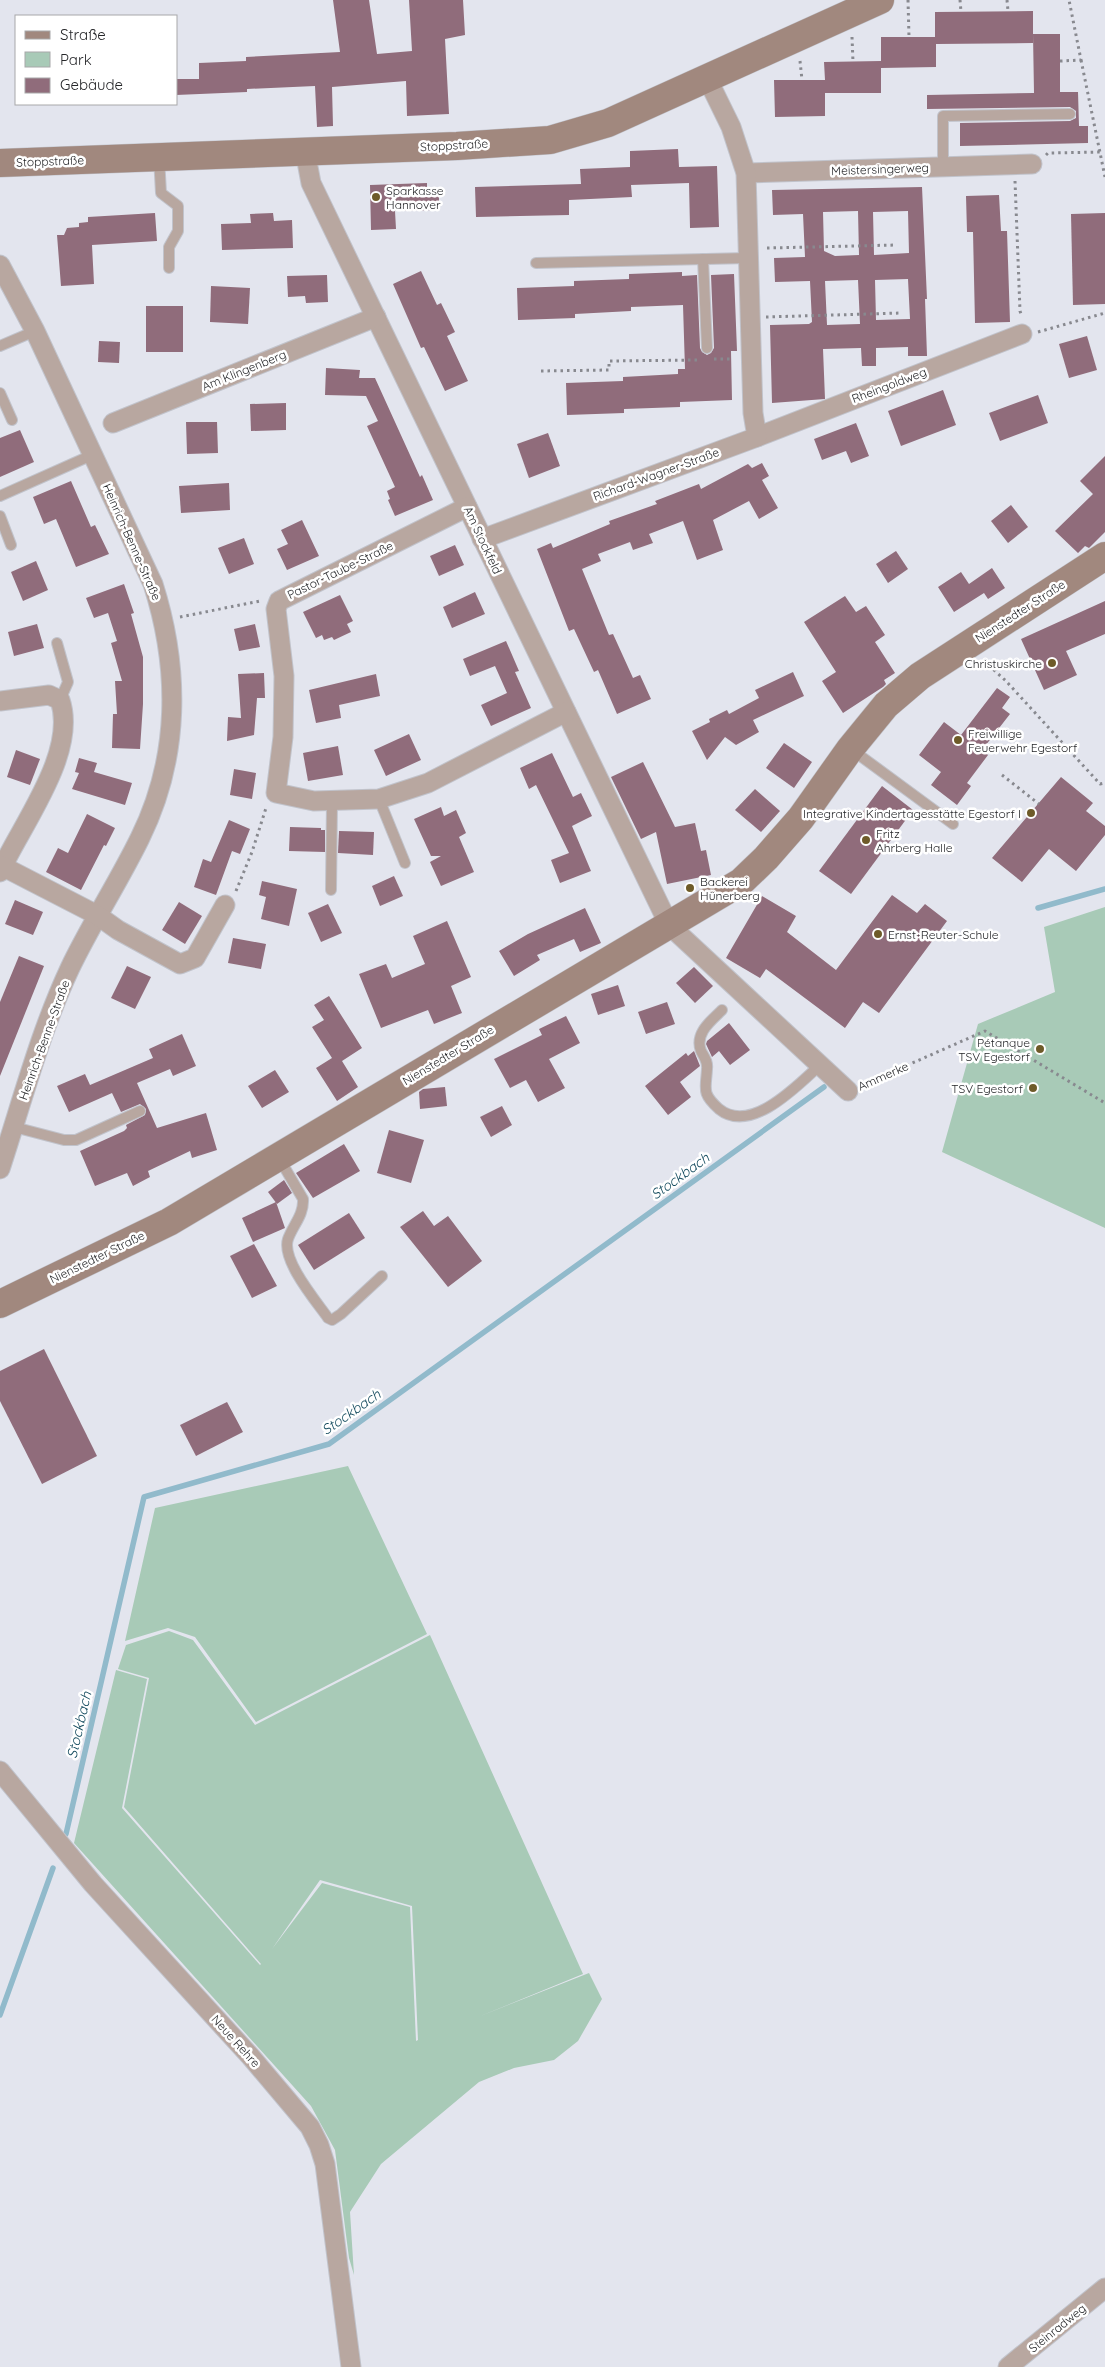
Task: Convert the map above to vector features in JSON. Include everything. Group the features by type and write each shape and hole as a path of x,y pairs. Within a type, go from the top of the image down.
{"main road":[{"name":"Stoppstraße","path":"0,163 457,146 550,140 608,123 880,0"},
{"name":"Nienstedter Straße","path":"0,1304 169,1222 591,969 669,926 741,882 766,858 801,818 850,748 886,705 920,676 1105,556"}],"street":[{"path":"707,78 731,127 746,173 753,413 757,436"},
{"name":"Am Stockfeld","path":"305,151 311,183 669,926"},
{"name":"Meistersingerweg","path":"746,173 1024,164"},
{"name":"Heinrich-Benne-Straße","path":"0,265 35,331 153,584 165,620 171,656 172,706 168,751 158,794 141,837 97,915 69,970 39,1048 0,1168"},
{"name":"Am Klingenberg","path":"113,423 376,318"},
{"name":"Rheingoldweg","path":"757,436 1022,334"},
{"name":"Richard-Wagner-Straße","path":"482,538 757,436"},
{"name":"Pastor-Taube-Straße","path":"276,793 283,737 284,676 276,609 279,601 467,507"},
{"path":"0,701 49,695 60,700 65,713 59,752 49,781 1,869 97,915 118,930 180,964 195,958 225,905"},
{"path":"276,793 314,801 380,799 428,783 566,712"},
{"name":"Ammerke","path":"669,926 848,1091"},
{"name":"Neue Rehre","path":"0,1771 93,1884 251,2057 310,2127 319,2145 325,2164 351,2367"},
{"name":"Steinradweg","path":"1008,2367 1105,2288"}],"lane":[{"path":"943,167 943,116 1070,114"},
{"path":"159,156 161,194 178,206 178,231 169,247 169,268"},
{"path":"536,263 703,259 748,253"},
{"path":"703,259 706,348"},
{"path":"0,346 35,331"},
{"path":"0,393 12,420"},
{"path":"0,496 92,455"},
{"path":"0,516 10,545"},
{"path":"58,643 68,682 60,700"},
{"path":"850,748 953,824"},
{"path":"380,799 405,863"},
{"path":"331,890 332,801"},
{"path":"722,1010 703,1029 700,1047 707,1062 704,1091 712,1103 724,1112 743,1117 765,1110 820,1065"},
{"path":"14,1127 64,1140 76,1140 140,1111"},
{"path":"278,1157 303,1199 304,1207 289,1238 288,1254 294,1268 328,1318 336,1319 382,1276"}],"path":[{"path":"908,0 909,37"},
{"path":"960,0 961,12"},
{"path":"1007,0 1008,11"},
{"path":"1069,0 1105,177"},
{"path":"1060,61 1081,60"},
{"path":"1100,152 1048,153 1024,164 1020,311 1025,325 1022,334 1029,335 1105,313"},
{"path":"748,253 896,245"},
{"path":"751,317 902,314"},
{"path":"541,371 609,370 609,361 751,358"},
{"path":"165,620 265,600 279,601"},
{"path":"966,645 1006,681 1100,784 1105,783"},
{"path":"1002,774 1039,804"},
{"path":"225,905 233,898 252,852 266,808 276,793"},
{"name":"Ammerke","path":"848,1091 985,1030 1105,1103"}],"green space":[{"name":"TSV Egestorf","path":"1105,907 1105,1228 942,1152 978,1024 1055,992 1044,927"},
{"path":"348,1466 427,1634 256,1722 195,1637 168,1628 125,1641 155,1508"},
{"path":"169,1631 193,1640 255,1725 430,1635 583,1974 478,2017 589,1973 602,1999 578,2041 554,2060 514,2068 479,2082 381,2164 350,2212 354,2275 349,2258 335,2150 311,2106 74,1843 116,1670 147,1679 122,1808 261,1964 124,1807 149,1678 118,1669 126,1645","holes":["320,1880 412,1906 418,2040 416,2041 410,1907 322,1883 272,1949"]}],"building":[{"path":"333,0 369,0 377,54 412,51 409,0 463,0 465,35 445,39 449,114 407,116 406,81 332,87 333,126 317,127 315,86 247,89 247,92 178,95 178,79 199,79 199,63 246,61 246,57 340,52"},
{"path":"1033,11 1033,43 936,44 936,67 881,68 881,93 825,93 825,116 775,117 774,80 825,80 824,62 881,61 881,37 935,37 935,12"},
{"path":"1033,34 1060,34 1060,92 1078,92 1079,126 1088,126 1088,143 960,146 960,123 1070,121 1076,118 1076,111 1070,107 927,109 927,95 1034,93"},
{"path":"678,149 679,167 717,166 719,227 690,228 689,183 631,185 632,197 569,200 569,215 476,217 475,187 581,184 580,169 630,167 630,151"},
{"path":"427,183 427,191 439,191 439,210 395,211 396,229 371,230 370,185"},
{"path":"922,187 927,299 925,299 927,356 908,356 908,347 876,348 876,366 862,366 861,348 823,349 825,399 772,403 770,325 809,324 812,322 810,281 775,282 774,258 805,257 803,214 773,215 772,190","holes":["858,211 859,255 835,256 824,251 823,212","908,211 909,253 874,255 873,212","908,279 910,319 876,320 875,280","858,280 860,324 827,325 825,281"]},
{"path":"999,195 1001,231 1007,231 1010,322 975,323 973,232 967,232 966,196"},
{"path":"155,213 157,241 92,245 94,284 61,286 57,235 64,235 67,228 79,227 79,223 88,222 88,217"},
{"path":"273,213 274,221 292,220 293,248 222,250 221,224 251,223 250,214"},
{"path":"1105,213 1105,304 1073,305 1071,214"},
{"path":"421,271 437,305 441,303 455,332 447,336 468,381 445,391 424,347 421,348 393,284"},
{"path":"682,272 682,276 697,275 700,348 707,355 714,348 711,275 734,274 737,351 731,351 732,400 680,402 680,407 624,409 624,413 567,415 566,383 623,381 623,377 678,374 678,369 685,369 683,305 631,307 631,311 575,314 575,318 518,320 517,288 574,286 574,281 629,279 629,274"},
{"path":"327,275 328,302 306,303 305,296 288,297 287,276"},
{"path":"211,286 250,288 248,324 210,322"},
{"path":"146,306 183,306 183,352 146,352"},
{"path":"1087,336 1097,370 1069,378 1059,344"},
{"path":"99,341 120,342 119,363 98,362"},
{"path":"326,368 360,370 359,378 375,378 420,477 422,475 433,500 395,516 388,500 390,499 387,491 395,487 367,426 378,421 366,396 325,395"},
{"path":"943,390 956,425 901,446 888,411"},
{"path":"1038,395 1048,423 1000,441 989,413"},
{"path":"286,403 286,430 251,431 250,404"},
{"path":"186,422 217,422 218,453 187,454"},
{"path":"856,423 869,456 851,463 846,451 822,460 814,439"},
{"path":"20,430 34,462 0,477 0,438"},
{"path":"548,433 560,466 529,478 517,444"},
{"path":"1105,456 1105,532 1089,548 1085,546 1078,553 1055,531 1093,494 1080,481"},
{"path":"762,463 769,476 762,480 778,508 759,519 749,501 713,520 723,550 697,560 683,521 649,534 653,543 633,550 630,542 598,554 601,561 582,569 609,635 613,634 633,678 640,675 651,699 617,714 598,670 594,672 574,629 569,631 537,549 551,543 553,548 610,524 609,521 657,504 655,501 699,484 701,489 748,464 752,468"},
{"path":"71,481 91,527 95,525 109,554 76,567 56,519 44,524 33,497"},
{"path":"229,483 230,510 181,513 179,486"},
{"path":"1011,505 1028,527 1008,543 991,521"},
{"path":"302,520 319,556 287,570 277,549 288,544 281,530"},
{"path":"244,538 254,564 229,574 218,548"},
{"path":"455,545 464,565 439,576 430,556"},
{"path":"896,551 908,569 888,583 876,564"},
{"path":"36,561 48,590 23,601 11,572"},
{"path":"992,568 1005,588 988,599 984,593 954,612 938,587 961,572 969,584"},
{"path":"124,584 134,613 131,614 143,657 143,704 140,749 112,748 113,714 117,714 115,681 122,681 111,643 117,641 108,613 94,618 86,598"},
{"path":"475,592 485,614 452,628 443,607"},
{"path":"340,595 353,621 347,624 351,632 334,640 332,637 324,640 322,635 316,638 303,612"},
{"path":"845,596 856,612 866,606 885,635 875,642 895,673 884,680 886,684 883,687 843,713 822,681 836,672 804,622"},
{"path":"1105,601 1105,634 1066,651 1077,675 1044,690 1021,639"},
{"path":"37,624 44,648 14,656 8,632"},
{"path":"255,624 260,647 239,651 234,629"},
{"path":"506,641 519,671 515,672 531,708 491,726 481,705 507,693 495,666 470,676 463,659"},
{"path":"793,672 804,696 753,720 759,732 736,745 725,737 707,760 692,731 710,722 709,719 727,710 729,714 759,698 755,690"},
{"path":"264,673 265,698 257,698 254,735 227,741 228,717 241,718 238,674"},
{"path":"376,674 380,696 339,705 341,718 316,723 309,690"},
{"path":"997,688 1010,697 1002,708 1010,714 982,750 988,755 967,783 971,786 957,805 931,785 941,772 919,755 944,722 961,735"},
{"path":"409,734 421,760 386,776 374,750"},
{"path":"784,743 812,762 794,788 766,768"},
{"path":"338,746 343,775 308,781 303,753"},
{"path":"16,750 40,759 30,785 7,777"},
{"path":"552,753 573,797 581,793 592,816 572,826 591,871 560,883 551,860 569,853 536,785 529,789 520,768"},
{"path":"79,758 97,763 94,772 132,783 125,805 72,789 79,773 75,772"},
{"path":"643,762 675,827 695,823 701,851 706,850 711,875 667,884 656,832 641,839 611,777"},
{"path":"234,769 256,773 252,799 230,795"},
{"path":"1061,777 1093,803 1086,811 1105,826 1105,835 1076,871 1049,849 1022,882 992,858"},
{"name":"Fritz Ahrberg Halle","path":"882,786 913,810 851,894 819,871"},
{"path":"755,789 780,811 761,832 735,810"},
{"path":"441,807 444,816 456,810 466,833 459,837 474,872 441,886 430,862 441,856 431,856 414,819"},
{"path":"87,814 115,828 81,890 46,872 58,848 68,853"},
{"path":"229,820 250,829 240,854 232,851 216,895 194,887 203,859 211,862"},
{"path":"290,827 321,828 321,830 325,830 325,852 289,851"},
{"path":"339,831 374,832 373,855 338,853"},
{"path":"394,876 403,896 380,906 372,886"},
{"path":"262,881 297,889 289,926 261,919 266,897 259,895"},
{"path":"892,895 917,913 925,904 947,921 879,1013 863,1002 845,1028 766,969 760,978 726,958 762,896 796,916 787,932 836,970"},
{"path":"15,900 43,912 33,935 5,924"},
{"path":"179,902 202,916 185,944 162,930"},
{"path":"328,904 342,933 321,942 308,913"},
{"path":"585,908 601,943 580,952 574,939 537,955 540,960 514,976 499,951 528,934"},
{"path":"447,921 471,977 451,986 462,1013 434,1024 428,1010 381,1028 359,974 386,964 392,978 425,964 413,936"},
{"path":"233,938 266,944 261,969 228,963"},
{"path":"19,956 44,966 0,1076 0,1002"},
{"path":"127,966 151,977 135,1009 111,998"},
{"path":"694,967 713,986 695,1003 676,983"},
{"path":"618,985 625,1006 598,1015 591,994"},
{"path":"329,996 362,1048 342,1061 358,1087 337,1101 316,1068 332,1058 312,1027 324,1020 314,1005"},
{"path":"667,1002 675,1024 646,1034 638,1012"},
{"path":"566,1016 580,1043 549,1059 565,1088 538,1102 526,1080 510,1088 494,1059 542,1035 539,1029"},
{"path":"729,1023 750,1050 730,1065 719,1051 712,1057 706,1044 707,1041"},
{"path":"182,1034 196,1066 173,1076 170,1069 137,1083 157,1128 206,1113 217,1150 192,1158 190,1151 148,1171 150,1177 133,1186 127,1173 95,1186 80,1151 124,1131 127,1128 126,1125 145,1115 146,1109 140,1104 121,1112 112,1093 69,1112 57,1086 85,1074 90,1085 153,1058 149,1049"},
{"path":"694,1051 700,1066 680,1082 691,1097 668,1115 645,1086 686,1053 688,1056"},
{"path":"275,1070 289,1092 262,1108 248,1086"},
{"path":"445,1087 447,1106 420,1109 419,1092 423,1089"},
{"path":"502,1106 512,1125 491,1137 480,1117"},
{"path":"389,1130 424,1140 411,1183 377,1173"},
{"path":"344,1144 360,1171 313,1198 296,1173"},
{"path":"284,1180 292,1193 277,1204 268,1192"},
{"path":"276,1202 285,1228 253,1242 242,1218"},
{"path":"423,1211 434,1226 448,1216 482,1261 448,1287 400,1227"},
{"path":"349,1213 365,1238 314,1270 298,1245"},
{"path":"254,1244 277,1286 252,1298 230,1256"},
{"path":"44,1349 97,1456 42,1484 0,1401 0,1371"},
{"path":"227,1402 243,1432 196,1456 180,1425"}],"waterway":[{"name":"Stockbach","path":"1038,908 1105,889"},
{"name":"Stockbach","path":"66,1834 144,1497 329,1444 824,1087"},
{"name":"Stockbach","path":"0,2015 53,1868"}],"place":[{"name":"Sparkasse Hannover","path":"376,197"},
{"name":"Christuskirche","path":"1052,663"},
{"name":"Freiwillige Feuerwehr Egestorf","path":"958,740"},
{"name":"Integrative Kindertagesstätte Egestorf I","path":"1031,813"},
{"name":"Fritz Ahrberg Halle","path":"866,840"},
{"name":"Backerei Hünerberg","path":"690,888"},
{"name":"Ernst-Reuter-Schule","path":"878,934"},
{"name":"Pétanque TSV Egestorf","path":"1040,1049"},
{"name":"TSV Egestorf","path":"1033,1088"}]}
